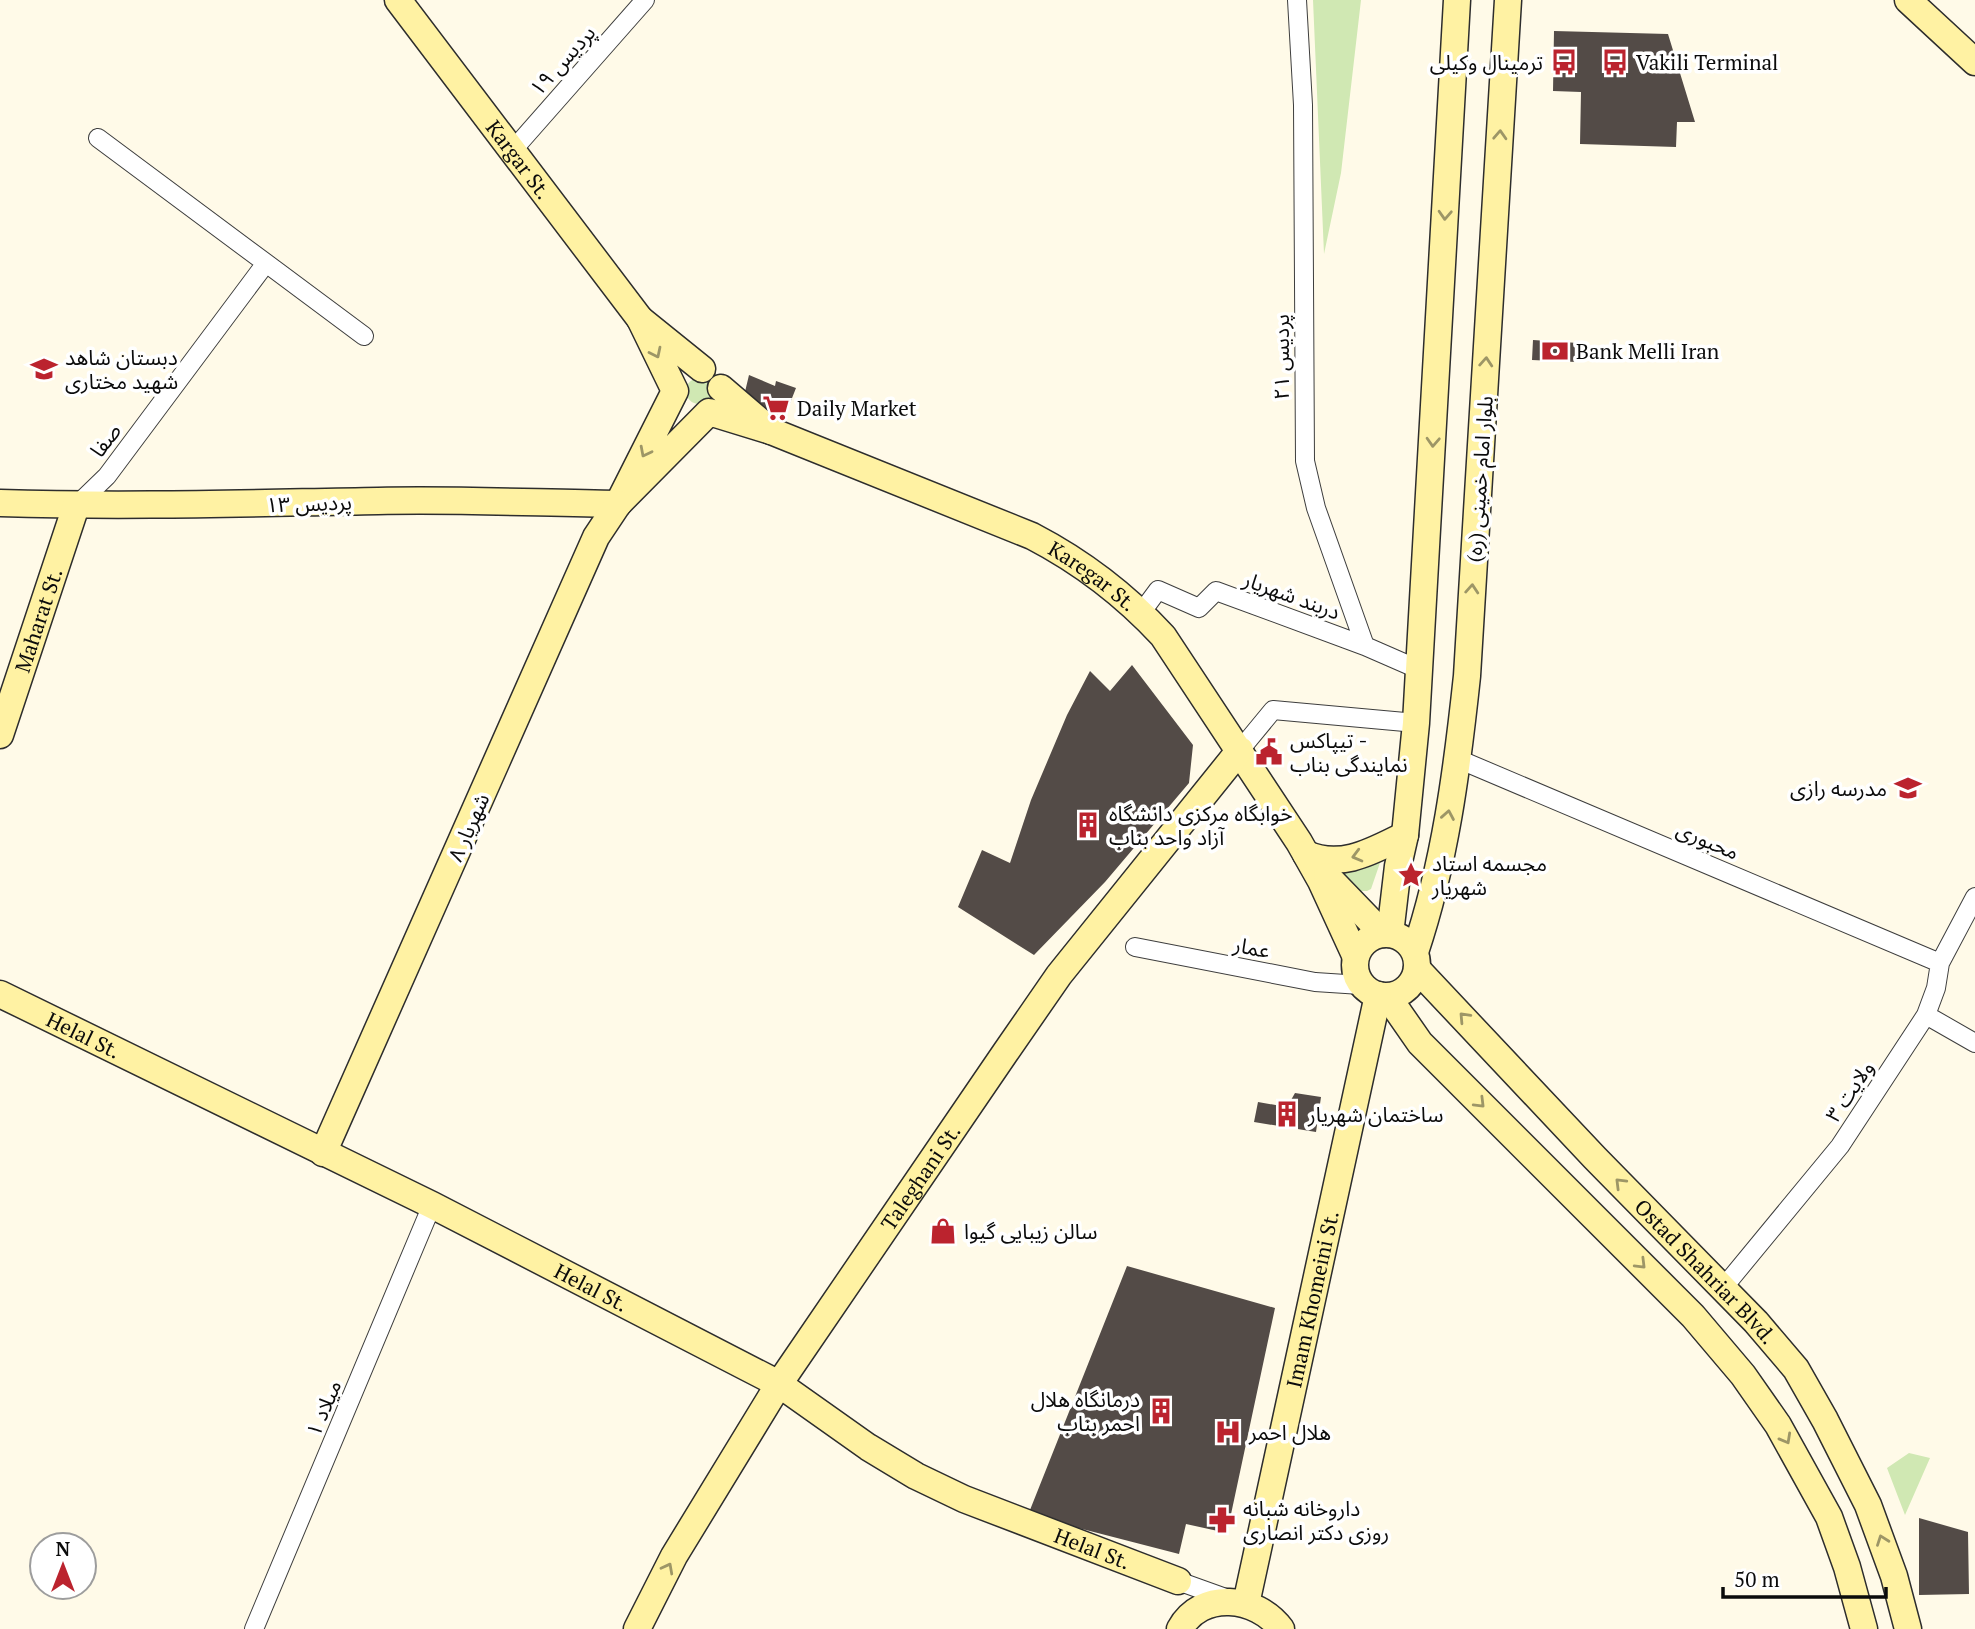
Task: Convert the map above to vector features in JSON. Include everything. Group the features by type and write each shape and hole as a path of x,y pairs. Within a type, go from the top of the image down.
{"main road":[{"name":"Kargar St.","path":"398,0 640,319 675,391"},
{"path":"1387,934 1405,835 1420,670 1457,0"},
{"name":"بلوار امام خمینی (ره)","path":"1416,961 1442,853 1458,759 1467,676 1508,0"},
{"path":"1908,0 1975,62"},
{"name":"Kargar St.","path":"640,319 702,369"},
{"path":"702,369 715,376 721,388 771,431 709,412 694,414 686,411 680,406 675,391 676,385 684,374 702,369"},
{"path":"709,412 719,402 721,388"},
{"name":"شهریار ۸","path":"323,1153 596,537 618,504 675,391"},
{"name":"شهریار ۸","path":"618,504 709,412"},
{"name":"Karegar St.","path":"771,431 1032,536 1104,582 1141,612 1163,636 1306,854"},
{"name":"پردیس ۱۳","path":"0,503 76,506 381,501 618,504"},
{"name":"Maharat St.","path":"0,735 76,506"},
{"name":"Taleghani St.","path":"637,1629 674,1556 779,1384 1059,975 1240,750"},
{"path":"1306,854 1328,860 1358,857 1405,835"},
{"path":"1306,854 1387,934"},
{"path":"1306,854 1355,955"},
{"path":"1377,934 1406,940 1416,961 1413,982 1402,993 1376,992 1354,970 1355,955 1363,942 1377,934"},
{"name":"Ostad Shahriar Blvd.","path":"1416,961 1595,1158 1723,1287 1796,1369 1825,1420 1881,1537 1908,1629"},
{"name":"Ostad Shahriar Blvd.","path":"1376,992 1420,1043 1693,1316 1743,1374 1778,1425 1829,1517 1847,1567 1864,1629"},
{"name":"Imam Khomeini St.","path":"1241,1603 1364,1060 1376,992"},
{"name":"Helal St.","path":"0,994 432,1205 779,1384 868,1447 928,1482 964,1499 1178,1581"},
{"path":"1364,1060 1377,1047 1387,1042 1398,1040 1420,1043"},
{"path":"1693,1316 1723,1287"},
{"path":"1184,1623 1195,1610 1215,1603 1241,1603 1257,1608 1275,1620 1281,1629"}],"street":[{"name":"پردیس ۱۹","path":"512,150 645,0"},
{"name":"پردیس ۲۱","path":"1297,0 1303,105 1305,461 1316,508 1365,646"},
{"path":"99,138 364,336"},
{"name":"صفا","path":"76,506 107,476 266,263"},
{"name":"دربند شهریار","path":"1141,612 1158,590 1199,608 1216,591 1365,646"},
{"path":"1365,646 1420,670"},
{"path":"1240,750 1273,710 1416,723"},
{"name":"محبوری","path":"1458,759 1940,963"},
{"name":"ولایت ۳","path":"1723,1287 1840,1146 1926,1015 1936,988 1940,963 1975,897"},
{"name":"عمار","path":"1135,947 1376,992"},
{"path":"1926,1015 1975,1043"},
{"name":"میلاد ۱","path":"254,1629 432,1205"},
{"path":"1178,1581 1241,1603"},
{"path":"1178,1581 1187,1603 1184,1623"}],"green space":[{"path":"1313,0 1361,0 1341,173 1324,254"},
{"path":"699,378 708,382 712,391 708,400 699,404 690,400 686,391 690,382"},
{"path":"1382,857 1371,889 1367,891 1356,891 1330,867"},
{"path":"1909,1453 1930,1458 1905,1515 1887,1468"}],"building":[{"name":"Vakili Terminal","path":"1554,31 1668,34 1695,122 1677,122 1676,147 1580,144 1581,92 1553,91"},
{"name":"Bank Melli Iran","path":"1533,340 1578,343 1576,362 1532,360"},
{"name":"Daily Market","path":"749,375 775,386 776,381 796,388 783,421 744,396"},
{"name":"خوابگاه مرکزی دانشگاه آزاد واحد بناب","path":"1132,665 1193,745 1189,783 1105,882 1034,955 958,907 982,850 1010,863 1031,800 1067,715 1090,671 1110,691"},
{"name":"ساختمان شهریار","path":"1295,1093 1321,1097 1316,1132 1254,1122 1258,1102 1287,1107"},
{"name":"درمانگاه هلال احمر بناب","path":"1127,1266 1275,1308 1227,1533 1186,1524 1179,1554 1028,1515"},
{"path":"1919,1518 1968,1532 1969,1594 1919,1595"}],"place":[{"name":"ترمینال وکیلی","path":"1564,62"},
{"name":"Vakili Terminal","path":"1615,62"},
{"name":"Bank Melli Iran","path":"1555,351"},
{"name":"دبستان شاهد شهید مختاری","path":"44,369"},
{"name":"Daily Market","path":"776,408"},
{"name":"تیپاکس - نمایندگی بناب","path":"1269,752"},
{"name":"مدرسه رازی","path":"1908,788"},
{"name":"خوابگاه مرکزی دانشگاه آزاد واحد بناب","path":"1088,825"},
{"name":"مجسمه استاد شهریار","path":"1411,875"},
{"name":"ساختمان شهریار","path":"1287,1114"},
{"name":"سالن زیبایی گیوا","path":"943,1231"},
{"name":"درمانگاه هلال احمر بناب","path":"1161,1411"},
{"name":"هلال احمر","path":"1228,1432"},
{"name":"داروخانه شبانه روزی دکتر انصاری","path":"1222,1520"}]}
